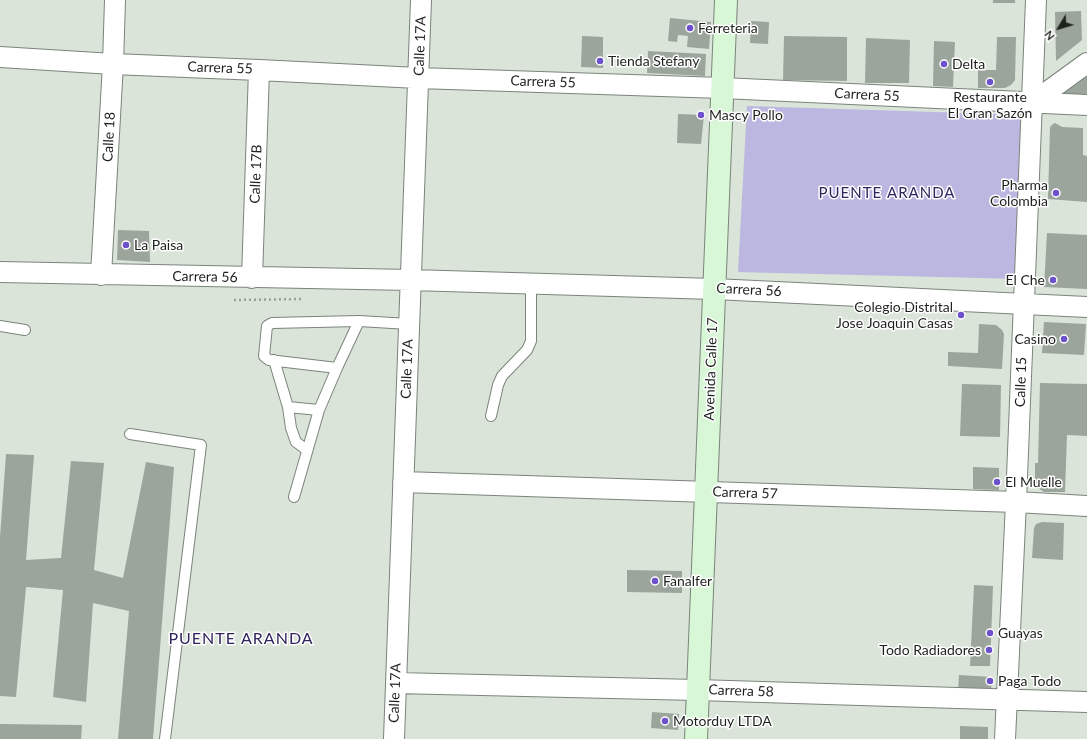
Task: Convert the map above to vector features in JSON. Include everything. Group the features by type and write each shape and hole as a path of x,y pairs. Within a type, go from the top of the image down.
{"street":[{"name":"Calle 18","path":"101,275 113,64 115,0"},
{"name":"Calle 17A","path":"394,739 421,0"},
{"name":"Avenida Calle 17","path":"696,739 726,0"},
{"name":"Calle 15","path":"1005,739 1036,0"},
{"name":"Carrera 55","path":"0,57 113,64 418,78 722,88 1087,105"},
{"path":"1032,103 1087,63"},
{"name":"Calle 17B","path":"252,278 259,70"},
{"name":"Carrera 56","path":"0,272 411,280 714,289 1087,307"},
{"name":"Carrera 57","path":"403,482 707,491 1087,506"},
{"name":"Carrera 58","path":"396,683 697,690 1087,702"}],"lane":[{"path":"491,416 498,385 502,376 527,350 531,341 531,284"},
{"path":"337,368 270,360 264,356 267,326 272,323 359,321 409,324"},
{"path":"294,497 319,410 359,321"},
{"path":"0,326 25,330"},
{"path":"274,360 288,407 291,428 296,442 307,450"},
{"path":"288,407 319,410"},
{"path":"130,434 201,445 165,739"}],"shaded area":[{"path":"747,106 1029,115 1019,279 738,272"}],"building":[{"path":"993,0 1015,0 1015,3 993,3"},
{"path":"1081,11 1082,40 1056,61 1055,12"},
{"name":"Ferreteria","path":"670,18 711,22 709,49 687,47 688,36 678,35 677,42 668,41"},
{"path":"751,21 769,22 768,44 750,43"},
{"path":"582,36 603,37 603,68 581,67"},
{"path":"784,36 847,37 847,81 783,80"},
{"path":"997,37 1016,37 1015,80 1011,85 1005,88 978,88 978,70 996,70"},
{"path":"866,38 910,40 909,83 865,83"},
{"name":"Delta","path":"934,41 955,42 953,87 933,86"},
{"path":"648,51 706,54 705,76 647,73"},
{"path":"1087,76 1087,97 1047,97"},
{"path":"678,114 704,115 701,144 677,143"},
{"path":"1055,123 1062,127 1083,128 1083,155 1087,156 1087,202 1048,199 1050,127"},
{"path":"118,230 149,231 150,262 117,260"},
{"path":"1047,233 1087,235 1087,289 1044,287"},
{"name":"Casino","path":"1044,322 1086,324 1084,355 1042,353"},
{"path":"979,324 996,325 1002,330 1004,334 1002,369 948,366 948,352 978,353"},
{"path":"1040,383 1087,384 1087,436 1067,435 1065,492 1044,492 1038,488 1035,481 1035,463 1038,463"},
{"path":"962,384 1001,385 1000,437 960,436"},
{"path":"6,454 34,455 26,560 61,558 71,461 104,463 94,570 123,578 146,462 174,467 153,739 118,739 129,611 93,603 86,702 53,697 63,590 26,587 16,697 0,696 0,537"},
{"path":"973,467 999,468 999,490 973,489"},
{"path":"1042,522 1064,523 1063,560 1032,558 1034,528 1036,524"},
{"name":"Fanalfer","path":"627,570 682,571 682,593 627,592"},
{"path":"974,585 993,586 990,666 970,666"},
{"path":"959,675 992,677 991,694 958,692"},
{"name":"Motorduy LTDA","path":"652,712 679,714 678,730 651,728"},
{"path":"0,724 82,725 81,739 0,739"},
{"path":"960,726 988,727 988,739 960,739"}],"place":[{"name":"Ferreteria","path":"690,28"},
{"name":"Tienda Stefany","path":"600,61"},
{"name":"Delta","path":"944,64"},
{"name":"Restaurante El Gran Sazón","path":"990,82"},
{"name":"Mascy Pollo","path":"701,115"},
{"name":"Pharma Colombia","path":"1056,193"},
{"name":"La Paisa","path":"126,245"},
{"name":"El Che","path":"1053,280"},
{"name":"Colegio Distrital Jose Joaquin Casas","path":"961,315"},
{"name":"Casino","path":"1064,339"},
{"name":"El Muelle","path":"997,482"},
{"name":"Fanalfer","path":"655,581"},
{"name":"Guayas","path":"990,633"},
{"name":"Todo Radiadores","path":"989,650"},
{"name":"Paga Todo","path":"990,681"},
{"name":"Motorduy LTDA","path":"665,721"}],"district":[{"name":"PUENTE ARANDA","path":"887,193"},
{"name":"PUENTE ARANDA","path":"241,639"}]}
